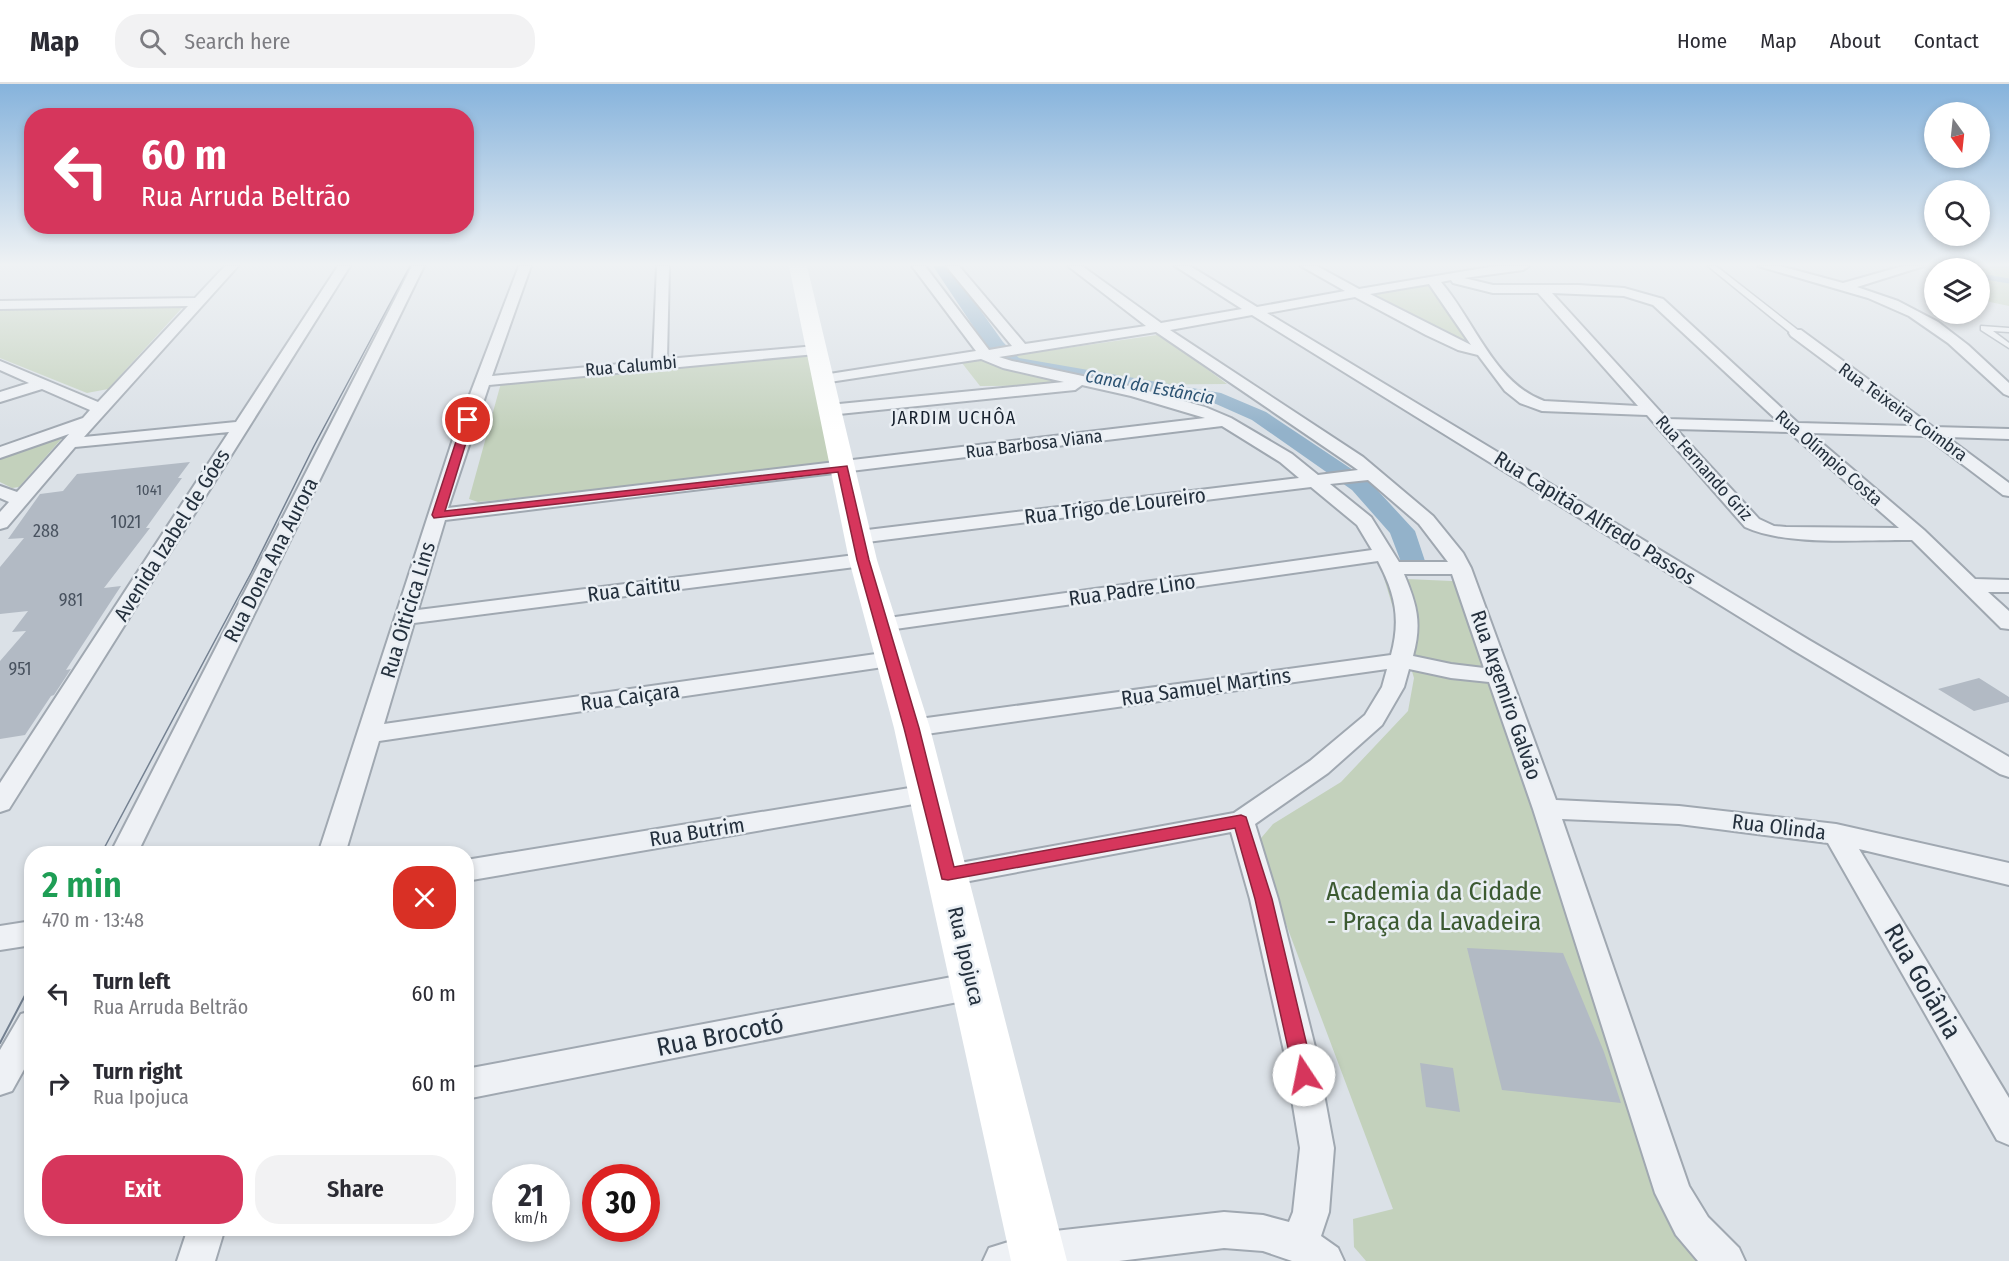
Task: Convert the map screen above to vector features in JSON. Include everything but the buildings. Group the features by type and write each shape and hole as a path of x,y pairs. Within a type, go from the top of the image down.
{"main road":[{"name":"Rua Ipojuca","path":"810,321 861,548 912,728 948,874 973,986 1026,1258"}],"street":[{"path":"2,520 181,321"},
{"name":"Avenida Izabel de Góes","path":"0,803 308,321"},
{"name":"Rua Dona Ana Aurora","path":"127,846 390,321"},
{"name":"Rua Oiticica Lins","path":"334,846 461,440 505,321"},
{"path":"660,363 661,321"},
{"path":"948,874 1241,821 1319,767 1374,720 1393,687 1408,633 1406,603 1388,561 1364,521 1320,482 1286,458 1225,421 1199,410 1164,399 995,361 961,321"},
{"path":"995,321 1017,349"},
{"name":"Rua Argemiro Galvão","path":"1148,321 1349,456 1426,520 1456,557 1546,809 1673,1193 1687,1222 1705,1244 1726,1261"},
{"path":"823,379 1199,321"},
{"name":"Rua Capitão Alfredo Passos","path":"1272,321 1780,632 2009,768"},
{"path":"1411,321 1449,341 1483,352"},
{"path":"1463,321 1483,352 1515,393 1526,402 1542,406 1658,418 1794,428 2009,434"},
{"name":"Rua Fernando Griz","path":"1570,321 1745,518 1764,529 1786,533 1917,534"},
{"name":"Rua Olímpio Costa","path":"1678,321 1794,428 1917,534 2009,623"},
{"path":"1926,321 1948,336 2009,391"},
{"name":"Rua Teixeira Coimbra","path":"1796,333 2009,491"},
{"name":"Rua Calumbi","path":"483,381 660,363 823,379"},
{"path":"0,365 101,408"},
{"path":"823,379 1096,383"},
{"path":"0,397 44,382"},
{"name":"Rua Barbosa Viana","path":"438,515 1225,421"},
{"path":"0,453 88,422"},
{"path":"69,443 240,426"},
{"name":"Rua Trigo de Loureiro","path":"861,548 1369,474"},
{"path":"0,491 20,500"},
{"name":"Rua Caititu","path":"405,618 861,548"},
{"name":"Rua Padre Lino","path":"886,642 1388,561 1461,568"},
{"path":"1972,585 2009,586"},
{"name":"Rua Caiçara","path":"370,734 886,642"},
{"name":"Rua Samuel Martins","path":"912,728 1400,660 1450,671 1499,676"},
{"name":"Rua Butrim","path":"474,870 928,794"},
{"name":"Rua Olinda","path":"1546,809 1679,815 1836,834 2009,874"},
{"path":"1026,1258 1224,1230 1263,1233 1312,1253 1311,1212 1316,1139 1297,1040 1264,899 1241,821"},
{"name":"Rua Goiânia","path":"1836,834 2009,1129"},
{"path":"0,938 24,934"},
{"name":"Rua Brocotó","path":"474,1082 973,986"},
{"path":"0,1080 24,1038"},
{"path":"196,1261 204,1236"}],"lane":[{"name":"Rua Teixeira Coimbra","path":"1781,321 1796,333"},
{"path":"2009,330 1984,328 2009,346"}],"green space":[{"path":"0,321 170,321 108,389 87,393 0,358"},
{"path":"1423,321 1455,321 1468,340 1459,340"},
{"path":"1163,336 1227,384 980,386 962,363"},
{"path":"807,354 811,356 834,464 478,502 469,499 501,383"},
{"path":"64,436 19,487 12,488 0,482 0,454"},
{"name":"Academia da Cidade - Praça da Lavadeira","path":"1384,578 1474,582 1715,1261 1366,1261 1354,1247 1353,1219 1393,1209 1256,844 1273,824 1341,782 1408,711 1414,678"}],"waterway":[{"name":"Canal da Estância","path":"979,321 996,346 1013,363 1221,399 1259,416 1360,485 1402,531 1413,564"}],"tram line":[{"path":"105,846 251,573 314,446 381,321"},
{"path":"0,1043 24,997"}],"district":[{"name":"JARDIM UCHÔA","path":"954,418"}],"route":[{"path":"468,420 438,515 843,468 863,560 912,728 948,874 1241,821 1264,899 1304,1075"}]}
